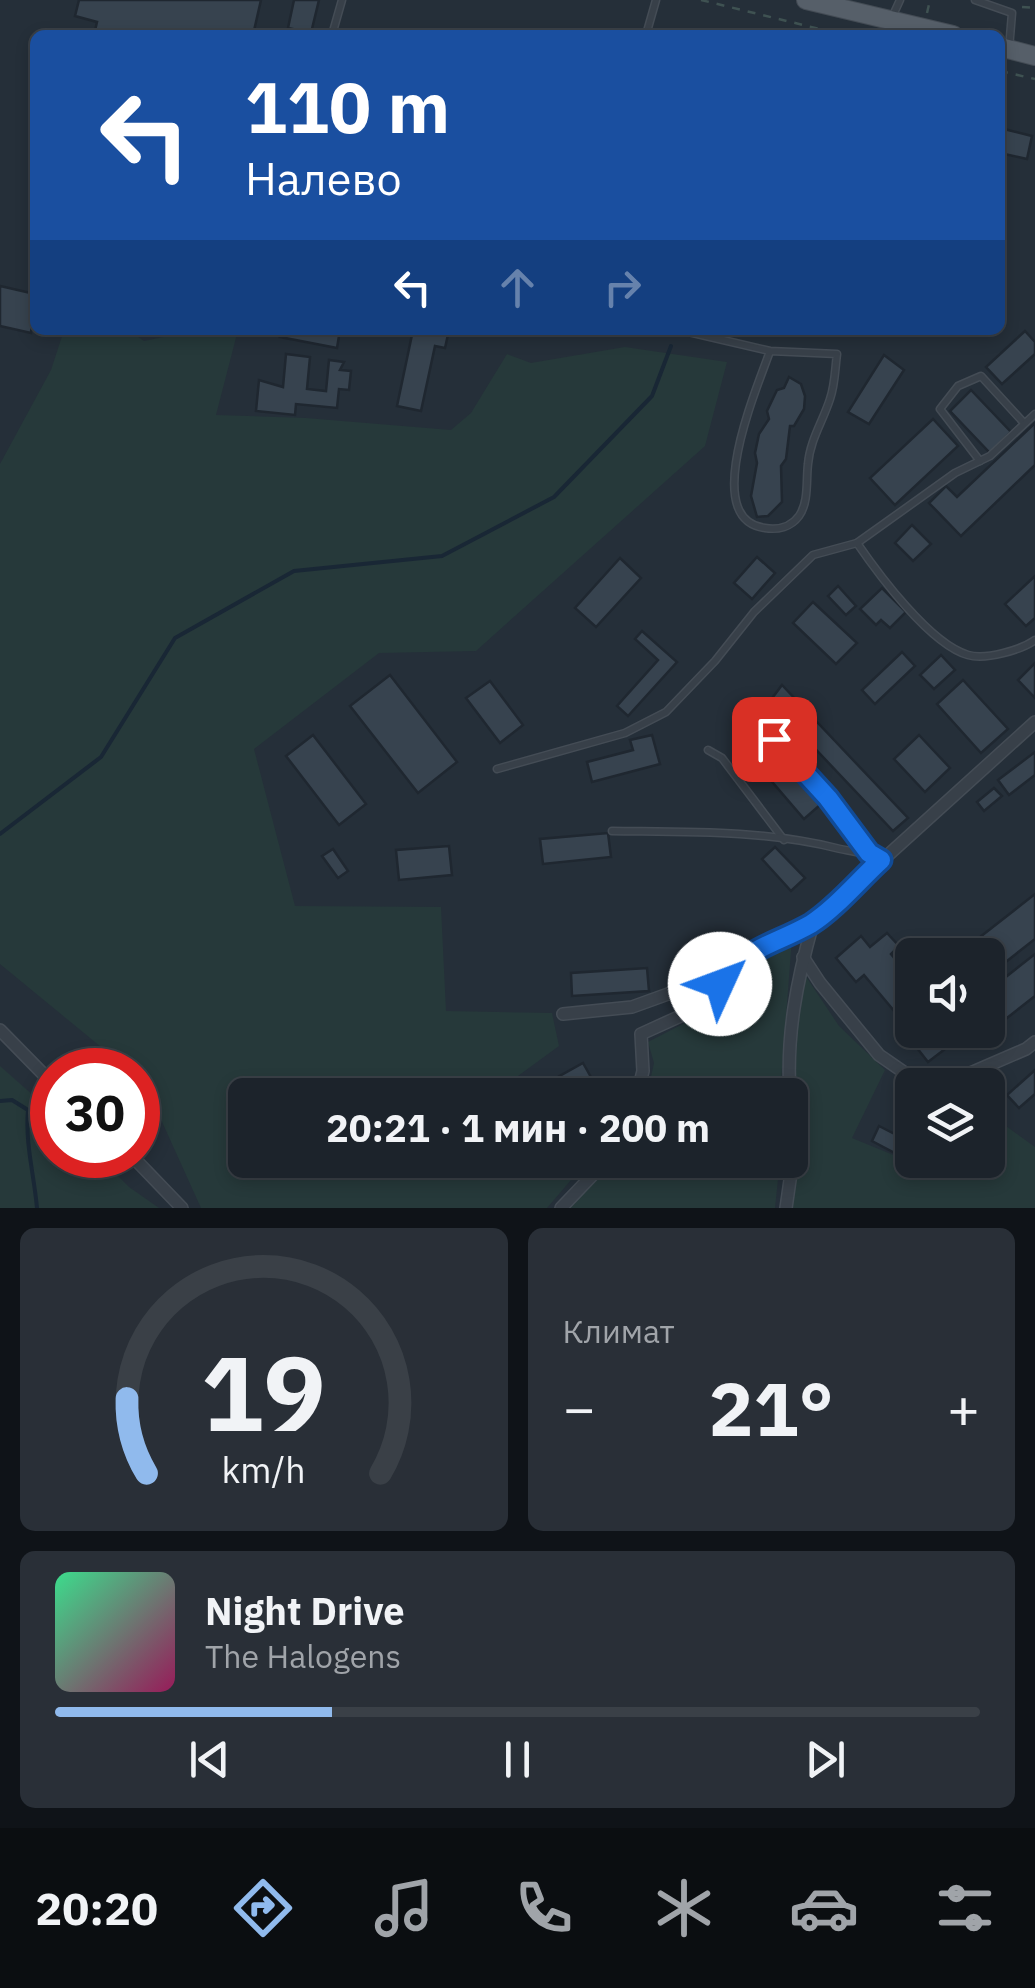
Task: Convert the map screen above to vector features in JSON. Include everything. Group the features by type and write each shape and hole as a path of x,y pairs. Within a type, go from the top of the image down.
{"main road":[{"path":"806,0 888,27"},
{"path":"1005,49 1035,56"}],"street":[{"path":"562,1014 632,1007 668,994 812,923 1035,722"},
{"path":"789,1078 793,1003 812,923"},
{"path":"803,956 879,1055 905,1073 959,1078 1035,1042"},
{"path":"641,1078 641,1034 706,1004 734,964"},
{"path":"0,1030 30,1061"},
{"path":"153,1178 182,1208"},
{"path":"561,1208 590,1178"},
{"path":"786,1208 790,1178"}],"lane":[{"path":"333,30 342,0"},
{"path":"647,30 656,0"},
{"path":"888,27 900,0"},
{"path":"975,0 1012,13 1005,44"},
{"path":"701,335 770,351 837,354 831,396 809,450 801,514 784,528 776,529 746,522 736,495 740,434 770,351"},
{"path":"980,461 940,409 958,386 980,376 1025,423"},
{"path":"497,769 626,733 666,712 715,661 754,612 813,556 857,544 956,473 990,456 1035,414"},
{"path":"857,544 932,633 968,655 1020,651 1035,640"},
{"path":"774,739 828,798 869,853"},
{"path":"708,750 722,758 784,840"},
{"path":"612,830 819,842 869,853 881,860"}],"path":[{"path":"700,0 823,30"},
{"path":"926,14 930,0"},
{"path":"1008,9 1035,8"},
{"path":"1005,72 1035,79"}],"shaded area":[{"path":"62,335 135,335 144,341 173,335 237,335 216,415 451,430 471,413 507,354 531,363 625,347 727,362 705,446 476,651 379,653 254,749 295,906 441,907 446,1011 552,1013 559,1046 515,1078 228,1078 228,1178 569,1178 571,1180 547,1208 201,1208 160,1117 160,1048 102,1048 0,964 0,464 51,370"},
{"path":"792,938 781,1078 651,1078 654,1063 648,1042 706,1012 743,969"},
{"path":"805,975 839,1026 885,1070 852,1138 895,1156 895,1178 1005,1178 1005,1125 1035,1147 1035,1208 792,1208 795,1178 808,1178 808,1078 796,1078"},
{"path":"0,1066 30,1093 30,1178 120,1178 159,1208 0,1208"},
{"path":"598,1178 778,1178 775,1208 569,1208"}],"building":[{"path":"79,0 261,0 254,30 95,30 97,22 75,16"},
{"path":"294,0 319,0 312,30 288,28"},
{"path":"1005,129 1032,136 1027,159 1005,154"},
{"path":"0,286 30,293 30,333 0,326"},
{"path":"1025,331 1035,342 1035,354 1002,384 986,367"},
{"path":"281,335 339,335 337,348"},
{"path":"412,335 448,335 445,348 435,346 421,411 397,406"},
{"path":"286,354 310,357 307,389 326,391 329,360 344,362 340,370 351,371 349,390 339,389 337,408 296,404 295,415 256,411 259,380 283,387"},
{"path":"884,355 904,370 869,424 848,412"},
{"path":"789,377 801,384 804,409 794,426 790,426 786,459 781,466 782,502 768,516 757,517 751,496 759,434 769,419 767,411 777,390 784,388"},
{"path":"971,390 1011,432 990,453 950,411"},
{"path":"933,419 958,446 895,505 870,478"},
{"path":"1035,423 1035,465 961,536 929,503 946,486 957,497"},
{"path":"912,525 931,544 913,561 895,543"},
{"path":"757,557 775,573 752,599 734,583"},
{"path":"620,558 641,578 596,627 575,608"},
{"path":"1035,576 1035,618 1026,626 1005,604"},
{"path":"838,586 856,606 846,615 828,596"},
{"path":"882,588 906,612 890,628 881,620 876,625 860,609"},
{"path":"813,602 857,643 836,664 793,623"},
{"path":"642,631 677,662 628,716 617,706 658,660 635,639"},
{"path":"902,652 915,666 875,704 862,690"},
{"path":"941,655 955,670 934,689 920,675"},
{"path":"1035,663 1035,698 1018,680"},
{"path":"390,675 457,762 418,793 350,706"},
{"path":"963,680 1008,729 981,753 937,704"},
{"path":"490,681 523,725 500,743 466,698"},
{"path":"782,685 908,818 893,831 770,701"},
{"path":"313,735 366,804 339,825 286,756"},
{"path":"652,735 660,764 592,782 587,762 633,750 630,740"},
{"path":"919,735 950,768 925,792 894,759"},
{"path":"1035,752 1035,775 1009,795 998,780"},
{"path":"778,757 820,805 804,819 762,770"},
{"path":"994,788 1002,796 984,811 977,802"},
{"path":"608,833 611,857 543,864 540,839"},
{"path":"449,846 452,875 399,880 396,850"},
{"path":"775,847 805,878 791,891 762,859"},
{"path":"333,849 348,871 338,878 322,856"},
{"path":"1035,894 1035,939 1005,963 1005,938 979,938"},
{"path":"887,933 895,942 891,954 895,959 895,1012 864,975 856,982 836,958 861,936 870,947"},
{"path":"1035,954 1035,996 1007,1018 1005,1015 1005,978"},
{"path":"647,968 649,991 572,996 571,973"},
{"path":"917,1048 946,1048 928,1062"},
{"path":"583,1063 591,1078 556,1078"},
{"path":"1035,1070 1035,1094 1019,1108 1007,1095"},
{"path":"879,1126 895,1134 895,1153 872,1141"}],"waterway":[{"path":"0,834 101,757 175,638 294,571 442,556 554,497 652,396 671,346"},
{"path":"0,1101 12,1100 28,1110 37,1208"}],"route":[{"path":"720,984 734,964 812,923 881,860 869,853 828,798 774,739"}]}
